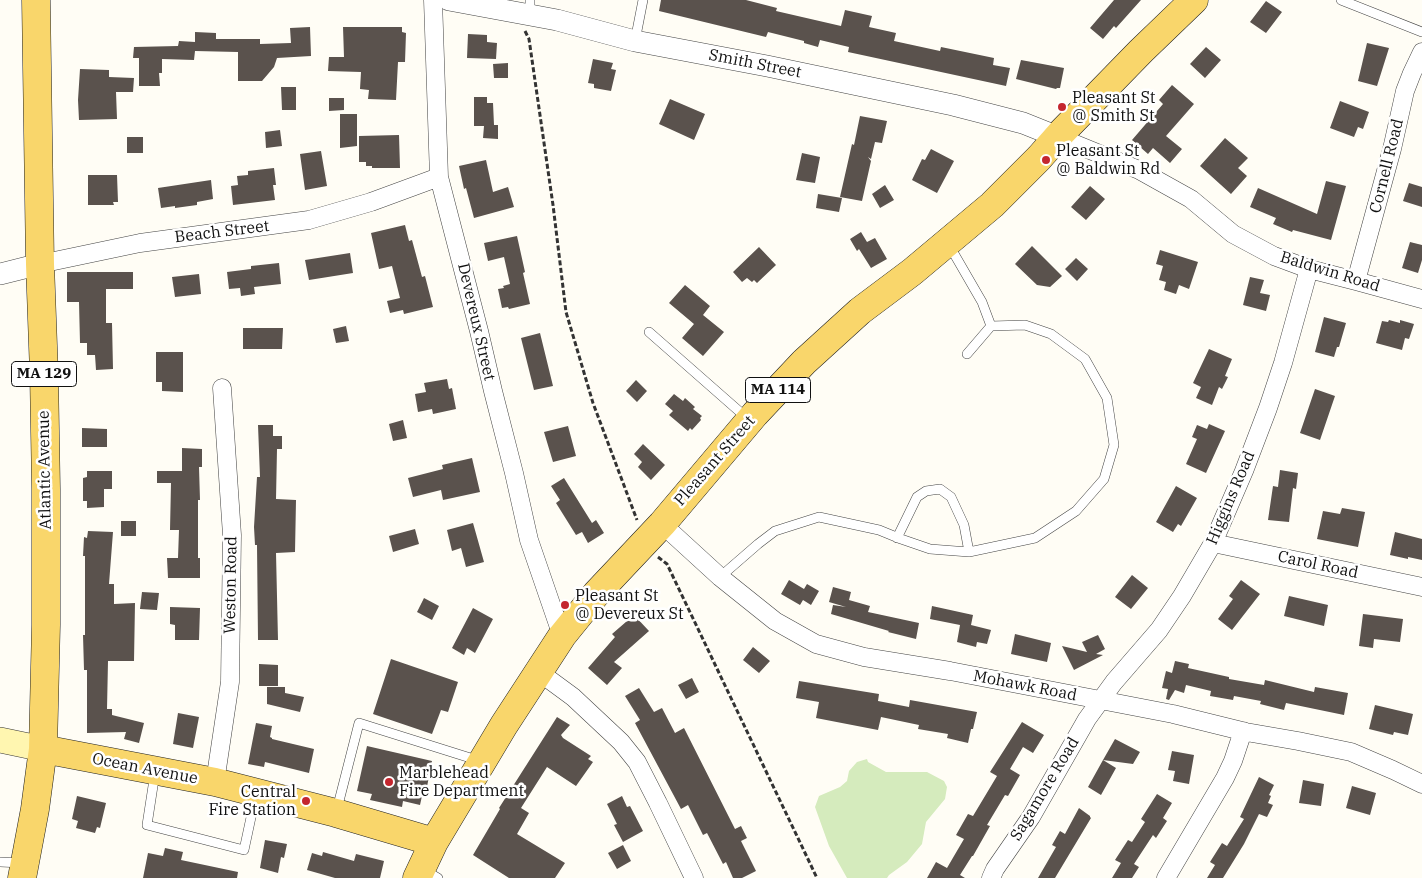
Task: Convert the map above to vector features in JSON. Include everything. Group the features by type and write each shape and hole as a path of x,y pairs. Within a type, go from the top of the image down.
{"main road":[{"name":"Atlantic Avenue","path":"16,868 35,809 43,749 46,625 46,489 36,0"},
{"name":"Pleasant Street","path":"426,875 434,842 504,725 562,636 596,594 804,362 860,310 912,272 992,204 1039,158 1141,51 1194,0"},
{"name":"Ocean Avenue","path":"0,740 215,782 336,813 434,842"}],"street":[{"name":"Devereux Street","path":"433,0 439,177 479,331 529,540 562,636"},
{"name":"Smith Street","path":"449,0 525,9 557,20 635,41 954,105 1022,123 1058,137"},
{"name":"Cornell Road","path":"1356,281 1406,91 1422,52"},
{"name":"Baldwin Road","path":"1058,137 1139,170 1190,199 1233,234 1274,256 1309,270 1422,299"},
{"name":"Beach Street","path":"0,274 140,243 309,220 371,202 439,177"},
{"name":"Higgins Road","path":"1100,700 1159,630 1182,596 1213,543 1244,471 1268,408 1283,363 1309,270"},
{"name":"Weston Road","path":"215,782 230,682 232,534 222,388"},
{"name":"Mohawk Road","path":"655,530 720,577 775,621 816,644 864,657 950,671 1173,714 1243,731 1298,740 1351,752 1422,784"},
{"name":"Carol Road","path":"1213,543 1422,587"},
{"path":"539,672 573,697 621,742 636,762 655,797 694,878"},
{"name":"Sagamore Road","path":"991,878 995,869 1031,817 1087,719 1100,700"},
{"path":"1166,878 1225,778 1243,731"}],"lane":[{"path":"635,41 644,0"},
{"path":"1341,0 1422,32"},
{"path":"948,243 982,302 991,326"},
{"path":"720,577 775,532 818,517 879,530 930,550 969,552 1035,538 1076,511 1104,480 1114,445 1107,398 1085,359 1051,334 1025,325 991,326 967,354"},
{"path":"649,332 750,421"},
{"path":"898,538 917,497 926,491 940,489 951,497 964,525 969,552"},
{"path":"336,813 358,723 483,762"},
{"path":"155,770 147,825 244,850 256,792"}],"path":[{"path":"525,9 566,312 592,403 638,524 655,530 656,555 667,564 817,878"}],"green space":[{"path":"867,759 868,762 886,772 927,772 944,781 947,787 945,799 926,822 922,844 907,862 887,878 847,878 829,846 815,807 819,796 840,787 847,781 849,771 857,762"}],"building":[{"path":"661,0 746,0 777,8 776,11 841,26 845,10 872,16 869,27 896,33 894,41 940,51 941,47 994,58 993,65 1010,68 1006,86 848,52 849,47 820,40 818,47 804,43 804,41 768,32 766,37 659,11"},
{"path":"1114,0 1141,0 1116,28 1114,26 1103,39 1090,28"},
{"path":"1266,1 1282,12 1266,33 1250,22"},
{"path":"310,27 311,56 277,58 274,67 262,81 238,81 238,52 195,51 194,60 162,59 162,73 159,73 160,86 139,86 139,58 133,58 134,47 178,46 179,41 195,42 195,32 216,33 216,39 260,39 260,44 291,43 290,28"},
{"path":"343,27 402,27 402,32 406,33 405,62 398,62 396,100 368,99 369,90 360,89 361,72 328,71 329,57 344,57"},
{"path":"468,34 487,35 487,42 497,43 496,59 467,58"},
{"path":"1367,43 1389,48 1377,86 1358,81"},
{"path":"1206,47 1221,60 1205,78 1190,64"},
{"path":"593,59 613,63 611,69 616,70 611,91 594,88 594,84 588,83"},
{"path":"1021,60 1064,68 1060,88 1056,89 1016,79"},
{"path":"508,63 508,78 494,78 493,64"},
{"path":"80,69 109,70 109,77 134,78 133,92 116,92 117,119 79,120"},
{"path":"1172,85 1194,104 1166,136 1182,149 1170,163 1153,148 1148,154 1132,140 1163,104 1159,100"},
{"path":"281,87 296,87 296,110 282,110"},
{"path":"474,97 487,97 487,103 493,103 494,125 498,125 498,139 483,138 484,126 474,126"},
{"path":"329,98 344,98 344,110 329,111"},
{"path":"670,99 705,114 694,140 659,124"},
{"path":"1340,101 1369,112 1363,129 1358,127 1354,137 1330,128"},
{"path":"340,114 357,114 357,146 340,148"},
{"path":"860,116 887,121 882,143 875,142 871,159 868,157 871,161 862,201 840,197"},
{"path":"280,130 282,146 266,148 265,132"},
{"path":"399,135 400,168 372,168 372,166 366,166 366,162 359,162 359,136"},
{"path":"127,137 143,137 143,153 127,153"},
{"path":"1225,138 1248,158 1238,168 1247,176 1231,194 1200,166"},
{"path":"931,149 954,161 937,193 912,180 922,159 925,160"},
{"path":"321,151 327,186 305,190 300,154"},
{"path":"802,153 820,157 815,183 796,180"},
{"path":"486,160 493,192 508,187 514,207 474,218 466,188 464,189 459,166"},
{"path":"274,168 276,185 273,185 275,200 233,205 231,186 238,185 237,176 248,175 248,171"},
{"path":"88,175 117,175 118,202 113,202 114,205 88,205"},
{"path":"211,180 213,199 197,202 197,205 161,208 158,188"},
{"path":"1326,181 1346,186 1331,240 1293,230 1292,232 1273,224 1276,218 1250,207 1258,188 1317,214"},
{"path":"1409,183 1422,187 1422,207 1403,201"},
{"path":"885,185 894,200 880,208 872,194"},
{"path":"1090,186 1105,199 1086,220 1071,207"},
{"path":"818,194 842,198 839,212 816,208"},
{"path":"405,225 409,241 412,240 422,277 425,276 433,307 404,314 403,310 390,313 387,301 400,298 392,266 379,269 371,233"},
{"path":"861,232 867,242 875,238 887,259 871,268 850,239"},
{"path":"517,236 530,304 509,309 508,307 502,308 498,289 510,284 504,257 488,261 484,243"},
{"path":"1410,242 1422,245 1422,260 1418,273 1402,268"},
{"path":"1032,246 1062,276 1050,287 1037,285 1015,264"},
{"path":"759,247 776,265 757,283 747,278 742,282 733,272"},
{"path":"1160,250 1198,262 1189,289 1179,285 1176,294 1164,290 1166,282 1159,280 1163,266 1156,264"},
{"path":"350,253 353,273 309,280 305,260"},
{"path":"1076,258 1088,269 1077,281 1065,269"},
{"path":"279,263 281,284 254,287 255,294 241,296 240,288 229,289 227,272 251,269 251,266"},
{"path":"67,272 133,272 133,289 106,289 106,323 112,323 113,369 96,370 95,355 87,355 87,343 80,343 79,302 67,302"},
{"path":"199,274 201,294 175,297 172,277"},
{"path":"1250,277 1264,280 1260,293 1270,295 1266,311 1243,305"},
{"path":"685,285 710,306 703,315 724,332 703,356 682,338 694,324 669,303"},
{"path":"1324,317 1346,323 1334,357 1315,352"},
{"path":"1389,320 1400,323 1400,320 1414,324 1409,339 1405,338 1402,350 1376,343 1382,321 1388,322"},
{"path":"346,326 349,341 336,343 333,329"},
{"path":"243,328 283,328 282,349 243,349"},
{"path":"540,333 553,386 534,390 521,338"},
{"path":"1209,349 1232,359 1225,376 1228,377 1222,389 1219,387 1212,405 1196,398 1201,387 1193,383"},
{"path":"156,352 183,352 183,392 162,391 162,382 156,382"},
{"path":"447,379 449,389 452,388 456,409 433,414 432,409 418,412 415,394 426,392 424,383"},
{"path":"636,380 647,391 637,402 626,391"},
{"path":"1315,389 1335,396 1320,440 1300,433"},
{"path":"674,394 683,401 685,398 695,407 693,409 702,416 701,420 692,430 690,428 688,431 669,415 673,411 665,404"},
{"path":"403,420 407,438 393,441 389,424"},
{"path":"1209,424 1225,431 1206,473 1186,464 1197,439 1192,437 1197,425 1207,429"},
{"path":"258,425 273,425 273,436 282,436 282,449 277,449 276,499 296,500 295,552 276,553 278,640 258,640 257,545 255,545 254,527 257,477 260,477"},
{"path":"568,426 576,456 553,462 544,432"},
{"path":"82,428 107,429 107,447 82,447"},
{"path":"643,444 665,465 651,480 638,467 642,462 634,454"},
{"path":"182,448 202,449 202,467 199,467 200,500 198,500 200,578 168,578 167,558 178,558 179,530 170,530 171,483 157,483 157,471 182,471"},
{"path":"472,458 480,492 443,500 441,490 413,497 408,478 443,469 442,465"},
{"path":"1280,470 1298,473 1296,489 1293,488 1289,522 1268,520 1273,486 1278,487"},
{"path":"87,471 112,471 112,489 104,489 104,507 87,508 87,501 83,501 83,478 87,477"},
{"path":"564,478 592,523 596,520 604,533 588,543 582,532 576,535 556,503 560,500 551,486"},
{"path":"1176,486 1197,498 1181,526 1178,524 1173,532 1156,522"},
{"path":"1342,508 1365,512 1358,547 1317,539 1323,511 1340,514"},
{"path":"121,521 136,521 136,536 121,536"},
{"path":"473,523 484,562 466,567 461,548 452,551 447,530"},
{"path":"415,529 419,544 393,552 389,536"},
{"path":"88,531 113,532 109,584 114,584 114,604 135,603 134,661 108,661 107,709 112,709 112,715 144,723 139,743 124,739 126,732 87,733 87,670 84,670 83,635 85,635 85,556 83,556 84,537 87,538"},
{"path":"1395,532 1422,539 1422,560 1390,555"},
{"path":"1132,575 1148,588 1131,609 1115,597"},
{"path":"789,580 804,589 807,584 819,591 811,605 803,600 800,605 781,594"},
{"path":"1241,580 1260,594 1232,630 1218,619 1233,599 1229,596"},
{"path":"833,587 851,592 849,600 870,606 868,612 919,623 916,639 831,614 833,605 846,607 829,602"},
{"path":"142,592 159,593 157,610 140,609"},
{"path":"1289,596 1328,605 1324,626 1284,616"},
{"path":"424,598 439,606 432,620 417,612"},
{"path":"932,606 973,615 971,625 991,630 987,644 977,642 976,647 957,642 960,625 930,619"},
{"path":"170,607 200,608 199,640 175,640 175,625 170,624"},
{"path":"473,608 493,619 475,653 467,648 464,655 452,648"},
{"path":"1363,614 1403,619 1400,642 1374,639 1373,648 1359,646"},
{"path":"634,615 649,631 614,662 622,668 607,685 588,668 615,637 612,634"},
{"path":"1015,634 1051,643 1047,662 1011,654"},
{"path":"1098,635 1105,649 1096,654 1103,655 1074,670 1062,646 1087,652 1082,642"},
{"path":"753,647 770,661 759,673 743,660"},
{"path":"391,659 458,682 448,712 441,710 432,734 373,714"},
{"path":"1175,661 1189,664 1188,668 1229,677 1229,679 1264,685 1265,680 1314,692 1315,687 1348,693 1344,715 1286,703 1284,710 1260,704 1261,701 1234,696 1233,700 1210,696 1211,691 1186,685 1184,693 1175,690 1169,700 1166,699 1168,689 1162,688 1166,671 1172,673"},
{"path":"259,664 278,665 278,686 259,686"},
{"path":"692,678 699,692 686,699 678,685"},
{"path":"799,681 879,694 878,701 909,707 910,700 977,712 968,743 947,738 948,734 918,729 919,725 881,717 878,730 816,718 819,702 796,698"},
{"path":"267,687 285,687 285,693 304,697 300,712 267,704"},
{"path":"639,688 654,712 662,708 675,733 684,728 735,829 741,826 747,838 741,841 756,871 742,878 733,878 726,862 723,864 707,833 703,835 688,805 681,809 635,723 640,720 625,696"},
{"path":"1375,705 1413,714 1408,735 1394,732 1393,735 1369,729"},
{"path":"178,713 199,717 193,748 173,744"},
{"path":"557,717 570,725 561,735 563,738 591,756 588,759 593,762 576,786 547,767 521,808 529,813 517,834 565,863 555,878 509,878 473,855 499,808"},
{"path":"1022,722 1044,735 1033,753 1023,747 1010,769 1020,775 1008,796 1005,795 987,825 990,826 960,875 965,878 927,878 936,862 947,868 964,839 956,835 968,814 973,816 997,776 990,772"},
{"path":"256,723 272,726 270,737 272,739 314,749 309,773 265,762 264,767 248,764"},
{"path":"1115,739 1140,752 1133,764 1103,760"},
{"path":"367,746 432,761 425,797 422,796 420,805 403,801 402,807 370,800 372,794 357,791"},
{"path":"1172,751 1194,755 1189,784 1173,781 1175,771 1168,770"},
{"path":"1103,760 1116,768 1101,795 1088,787"},
{"path":"1259,777 1274,785 1269,795 1271,796 1268,803 1273,805 1267,817 1259,814 1244,844 1223,878 1207,878 1215,865 1210,862 1222,843 1227,846 1244,819 1240,817"},
{"path":"1303,780 1324,784 1321,806 1299,803"},
{"path":"1352,786 1376,793 1370,815 1346,808"},
{"path":"1157,794 1172,803 1163,818 1167,821 1156,838 1153,835 1134,864 1139,867 1132,878 1112,878 1121,863 1115,860 1128,840 1132,842 1145,822 1141,819"},
{"path":"77,796 106,803 100,828 97,827 95,833 76,828 78,821 72,819"},
{"path":"622,796 627,807 630,806 643,831 623,842 614,825 617,824 607,804"},
{"path":"1079,808 1091,818 1055,878 1038,878 1056,847 1052,845 1060,831 1065,834"},
{"path":"265,840 287,844 284,858 281,857 278,873 260,868"},
{"path":"623,845 631,861 617,869 608,853"},
{"path":"165,848 183,852 181,860 238,872 237,878 143,878 148,853 163,856"},
{"path":"323,852 354,861 356,854 384,861 380,878 335,878 307,870 312,853 322,856"}],"place":[{"name":"Pleasant St @ Smith St","path":"1062,107"},
{"name":"Pleasant St @ Baldwin Rd","path":"1046,160"},
{"name":"Pleasant St @ Devereux St","path":"565,605"},
{"name":"Marblehead Fire Department","path":"389,782"},
{"name":"Central Fire Station","path":"306,801"}]}
